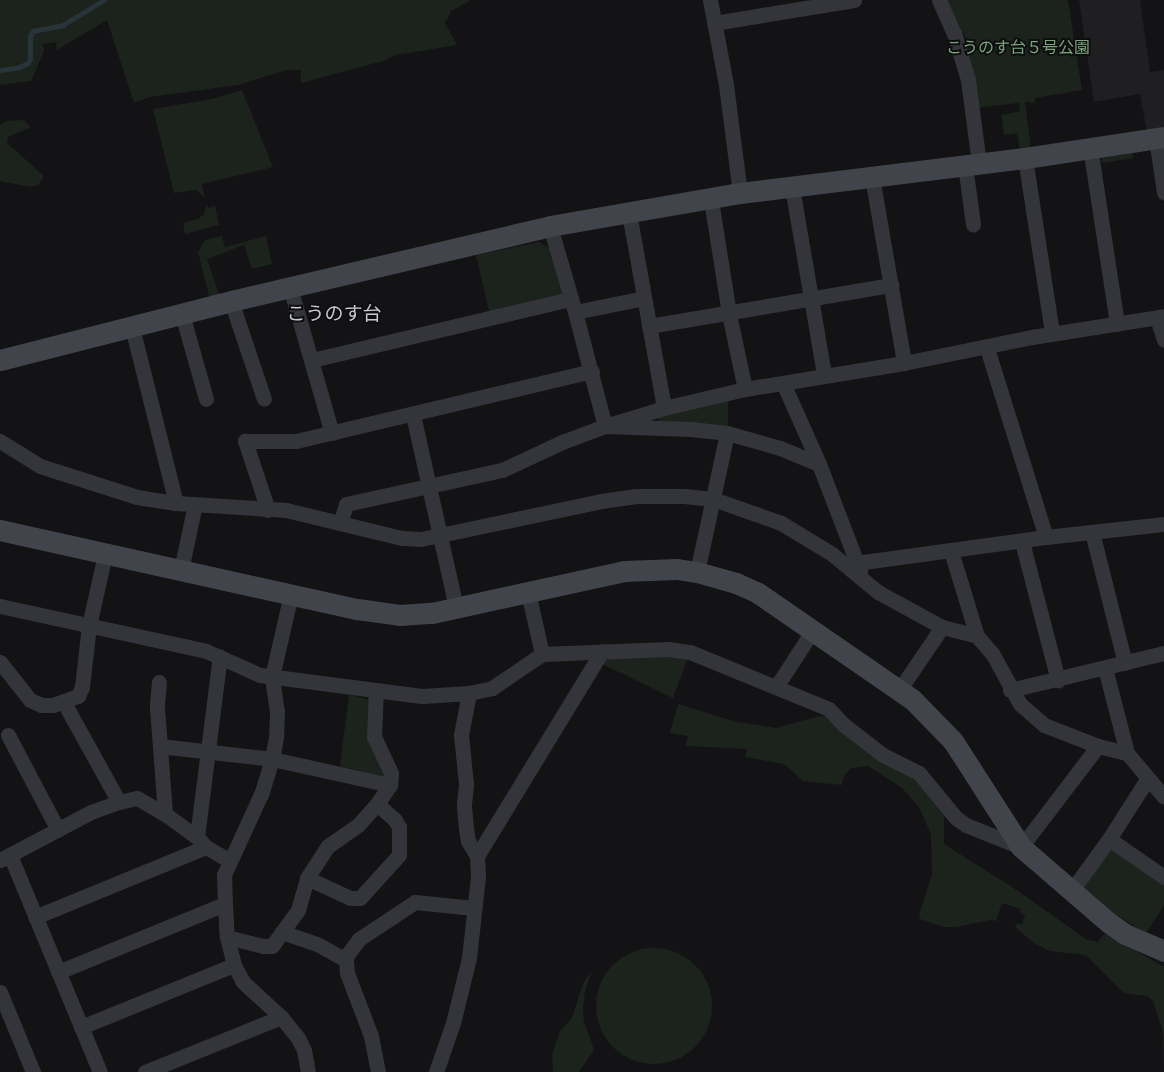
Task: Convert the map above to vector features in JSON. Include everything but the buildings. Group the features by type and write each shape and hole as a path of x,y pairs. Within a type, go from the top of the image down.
{"street":[{"path":"710,0 726,84 740,193"},
{"path":"714,22 854,0"},
{"path":"939,0 954,33 968,80 973,224"},
{"path":"0,360 231,301 550,226 711,200 740,193 972,165 1160,138 1164,192"},
{"path":"1090,147 1117,324"},
{"path":"1025,158 1052,333"},
{"path":"872,177 904,363"},
{"path":"792,187 824,375"},
{"path":"711,200 729,314 745,389"},
{"path":"629,213 664,408"},
{"path":"550,226 592,371 605,426"},
{"path":"649,326 892,285"},
{"path":"290,287 332,433"},
{"path":"312,360 573,306 644,298"},
{"path":"231,301 264,399"},
{"path":"182,314 206,399"},
{"path":"340,523 346,504 502,470 562,442 605,426 664,408 745,389 987,348 1052,333 1160,317 1164,340"},
{"path":"132,327 176,503"},
{"path":"987,348 1046,537"},
{"path":"268,510 245,440 296,441 592,371"},
{"path":"783,383 819,464 859,570"},
{"path":"413,414 456,608"},
{"path":"605,426 690,429 728,433 780,448 819,464"},
{"path":"697,572 728,433"},
{"path":"0,440 40,466 137,496 176,503 286,510 402,538 421,539 601,501 659,495 713,499 781,523 859,570 878,592 942,627 976,636"},
{"path":"181,570 195,504"},
{"path":"859,570 951,551 1046,537 1164,524"},
{"path":"0,530 378,613 414,615 456,608 624,571 677,569 727,580 758,593 900,689 935,721 953,741 1021,847 1108,922 1125,934 1164,951"},
{"path":"1092,532 1125,663"},
{"path":"1022,542 1058,680"},
{"path":"951,551 976,636 992,653 1010,690 1020,704 1044,725 1098,746 1127,753"},
{"path":"0,662 30,700 41,705 78,696 82,687 89,626 105,554"},
{"path":"528,592 542,654"},
{"path":"291,594 272,677 277,711 276,737 272,759 261,794 224,875 225,904 227,937 234,965 244,982 282,1017 301,1044 308,1072"},
{"path":"0,606 206,651 260,675 422,696 469,693 499,684 542,654 668,649 690,652 829,709 844,725 883,755 919,773 956,818 966,825 1021,847"},
{"path":"900,689 942,627"},
{"path":"776,687 813,630"},
{"path":"477,856 602,651"},
{"path":"1010,690 1164,653"},
{"path":"201,842 207,751 220,656"},
{"path":"1105,668 1127,753 1164,797"},
{"path":"159,682 157,707 165,814"},
{"path":"227,937 264,946 272,946 298,910 306,878 328,846 358,825 377,804 390,785 391,773 374,737 376,690"},
{"path":"436,1072 453,1023 469,958 478,876 477,856 468,841 464,804 466,784 461,735 469,693"},
{"path":"63,701 119,802"},
{"path":"8,735 58,830"},
{"path":"160,746 272,759 390,785"},
{"path":"1021,847 1098,746"},
{"path":"1072,890 1109,839 1148,778"},
{"path":"100,1072 35,917 5,858 91,812 137,798 165,814 201,842 230,861"},
{"path":"306,878 350,898 360,898 367,891 399,855 399,827 395,820 377,804"},
{"path":"1109,839 1164,877"},
{"path":"35,917 201,842"},
{"path":"344,959 359,939 415,902 474,908"},
{"path":"58,972 225,904"},
{"path":"282,932 317,944 344,959 371,1036 378,1072"},
{"path":"81,1027 234,965"},
{"path":"0,992 33,1072"},
{"path":"145,1072 282,1017"}],"shaded area":[{"path":"1079,0 1140,0 1150,72 1164,70 1164,129 1147,132 1140,94 1094,102"}],"green space":[{"path":"0,0 471,0 451,11 445,23 457,45 396,55 383,61 301,83 301,70 286,70 238,85 150,97 134,103 107,20 57,50 56,42 43,44 44,51 31,81 0,85"},
{"name":"こうのす台５号公園","path":"945,0 1068,0 1082,90 1035,98 1035,103 1025,102 1031,148 1020,150 1017,133 1004,135 1001,115 1020,111 1019,103 975,108 960,41 966,39"},
{"path":"242,90 273,167 202,184 205,198 196,190 174,193 153,109 212,99"},
{"path":"24,120 31,127 8,137 7,143 44,176 38,185 31,187 0,181 0,125 6,121"},
{"path":"1132,153 1133,158 1102,163 1101,157"},
{"path":"207,205 208,208 215,206 219,225 185,234 183,223 198,219 203,215"},
{"path":"222,236 225,247 266,236 272,264 252,269 244,245 207,259 220,297 210,299 198,252 205,240"},
{"path":"539,242 552,250 565,297 490,315 476,255"},
{"path":"728,396 728,430 659,425 658,413"},
{"path":"656,655 688,658 673,698 602,664 607,658"},
{"path":"349,694 373,701 385,777 340,766"},
{"path":"678,704 737,722 777,728 819,716 830,716 916,780 944,813 944,844 1018,891 1087,940 1098,942 1105,933 1164,967 1164,1072 1163,1032 1153,1001 1147,996 1124,993 1086,955 1050,951 1034,943 1015,927 1017,923 1022,925 1025,915 1020,913 1021,909 1002,903 996,921 990,920 956,927 944,927 920,919 919,915 932,874 931,834 919,807 902,788 868,766 851,768 844,776 842,785 803,781 784,764 745,757 747,749 686,746 688,736 670,733"},
{"path":"1112,847 1164,882 1164,906 1146,933 1105,908 1084,890 1083,883 1107,849"},
{"path":"654,948 676,952 695,965 708,984 712,1006 708,1028 695,1047 676,1060 654,1064 632,1060 613,1047 600,1028 596,1006 600,984 613,965 632,952"},
{"path":"592,971 585,991 583,1008 584,1022 594,1050 579,1072 553,1072 552,1054 560,1031 572,1018 584,981"}],"waterway":[{"path":"0,70 17,68 28,63 30,59 30,36 33,31 63,25 104,0"}],"district":[{"name":"こうのす台","path":"334,314"}]}
